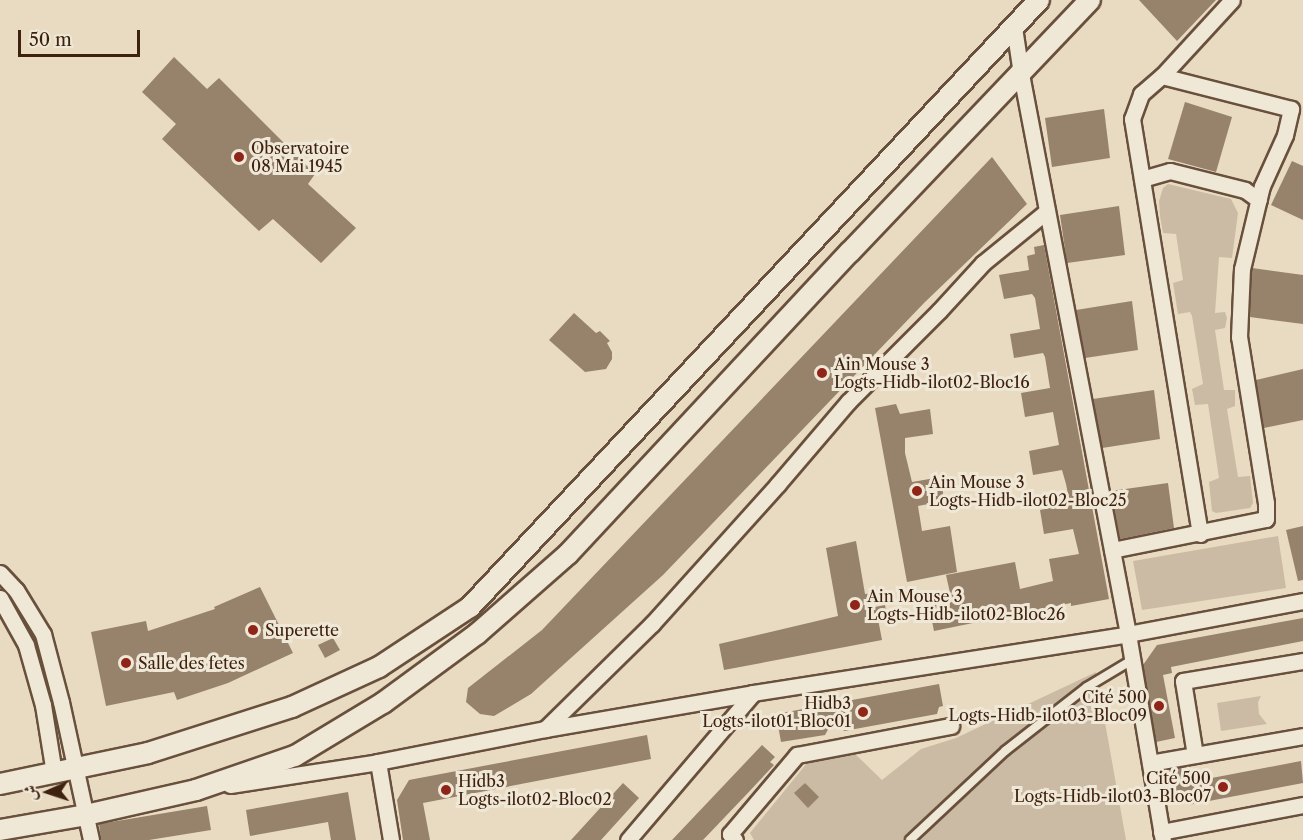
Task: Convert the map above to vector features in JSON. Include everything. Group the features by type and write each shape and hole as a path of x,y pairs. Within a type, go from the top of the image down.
{"street":[{"path":"0,784 74,771 148,753 292,707 379,667 470,607 1040,0"},
{"path":"195,790 295,756 383,703 477,634 568,554 850,252 1090,0"},
{"path":"1200,534 1132,119 1141,94 1162,76 1232,0"},
{"path":"1014,27 1128,634 1162,836 1303,805"},
{"path":"1112,550 1266,519 1266,503 1239,337 1242,269 1259,200 1285,135 1291,109 1162,76"},
{"path":"1142,179 1170,171 1245,190 1259,200"},
{"path":"545,729 652,624 848,402 939,311 983,262 1047,211"},
{"path":"0,573 16,590 43,634 61,702 74,771 91,840"},
{"path":"0,598 26,645 43,705 54,773"},
{"path":"0,830 86,815 195,790 378,762 545,729 753,693 1128,634 1303,601"},
{"path":"1195,755 1183,681 1303,661"},
{"path":"628,840 753,693"},
{"path":"735,840 730,834 797,755 951,726"},
{"path":"1150,763 1303,736"},
{"path":"378,762 391,840"}],"lane":[{"path":"910,840 1005,751 1087,687 1132,660"}],"shaded area":[{"path":"1168,184 1231,199 1238,213 1232,258 1219,257 1215,313 1225,312 1227,318 1225,328 1215,330 1224,390 1235,390 1235,406 1227,409 1238,477 1250,476 1253,503 1250,508 1216,513 1212,511 1209,482 1219,478 1208,404 1195,405 1192,389 1203,384 1192,316 1190,312 1178,314 1173,283 1183,280 1176,234 1163,233 1160,216 1159,201 1163,188"},
{"path":"1278,536 1286,588 1142,610 1133,561"},
{"path":"1096,672 1126,840 754,840 750,833 807,763 852,751 882,780 921,749 956,738"},
{"path":"1261,696 1258,702 1259,714 1267,724 1221,731 1217,703"}],"building":[{"path":"1139,0 1216,0 1177,41"},
{"name":"Observatoire 08 Mai 1945","path":"174,57 207,89 219,78 315,174 308,184 356,228 321,263 273,219 259,231 162,139 176,124 142,92"},
{"path":"1185,102 1232,117 1216,172 1168,159"},
{"path":"1104,109 1110,158 1052,167 1045,118"},
{"name":"Ain Mouse 3 Logts-Hidb-ilot02-Bloc16","path":"992,157 1027,204 924,303 663,575 531,694 494,716 480,714 466,702 468,688 542,630"},
{"path":"1292,161 1303,166 1303,220 1271,205"},
{"path":"1119,206 1125,255 1067,263 1060,215"},
{"path":"1044,245 1109,599 1071,606 1071,603 934,631 929,606 952,602 946,575 1015,562 1020,589 1053,581 1049,559 1079,554 1073,529 1044,534 1040,510 1070,504 1062,470 1033,475 1029,451 1059,445 1053,412 1025,417 1021,393 1050,388 1045,357 1043,353 1014,358 1010,334 1040,329 1035,298 1032,294 1004,299 999,275 1029,270 1027,256 1035,254 1034,247"},
{"path":"1252,268 1303,275 1303,324 1250,317"},
{"path":"1132,301 1138,350 1085,358 1076,310"},
{"path":"574,313 596,333 600,331 610,341 607,343 612,352 612,359 606,369 585,372 549,340"},
{"path":"1303,369 1303,420 1264,428 1256,380"},
{"path":"1154,390 1160,439 1102,448 1093,399"},
{"name":"Ain Mouse 3 Logts-Hidb-ilot02-Bloc25","path":"896,404 900,414 930,409 933,434 905,438 905,453 912,482 941,477 944,501 918,506 922,531 950,526 957,572 907,582 875,408"},
{"path":"1168,483 1174,528 1120,539 1111,491"},
{"path":"1303,526 1303,580 1298,581 1286,530"},
{"name":"Ain Mouse 3 Logts-Hidb-ilot02-Bloc26","path":"856,541 865,594 873,593 875,607 885,605 887,617 878,619 882,640 724,670 719,644 838,616 826,548"},
{"path":"260,587 293,653 228,683 177,700 174,692 106,706 91,632 146,621 148,631 215,609 214,607"},
{"name":"Cité 500 Logts-Hidb-ilot03-Bloc09","path":"1303,618 1303,641 1171,667 1172,673 1163,675 1175,738 1156,742 1143,665 1157,645"},
{"path":"333,638 340,650 325,658 318,645"},
{"name":"Hidb3 Logts-ilot01-Bloc01","path":"939,684 943,706 939,707 937,714 844,731 835,717 825,735 781,742 776,714"},
{"name":"Hidb3 Logts-ilot02-Bloc02","path":"647,735 651,759 423,803 430,840 403,840 397,800 409,780"},
{"path":"762,745 775,757 770,762 774,765 745,796 703,840 672,840"},
{"name":"Cité 500 Logts-Hidb-ilot03-Bloc07","path":"1301,761 1303,783 1188,805 1165,791 1162,771 1183,767 1184,772 1196,781"},
{"path":"623,783 639,798 601,840 571,840"},
{"path":"805,783 819,797 808,808 794,793"},
{"path":"348,792 356,840 331,840 328,822 250,836 246,810"},
{"path":"207,806 211,830 149,840 101,840 99,824"}],"place":[{"name":"Observatoire 08 Mai 1945","path":"239,157"},
{"name":"Ain Mouse 3 Logts-Hidb-ilot02-Bloc16","path":"822,373"},
{"name":"Ain Mouse 3 Logts-Hidb-ilot02-Bloc25","path":"917,491"},
{"name":"Ain Mouse 3 Logts-Hidb-ilot02-Bloc26","path":"855,605"},
{"name":"Superette","path":"253,630"},
{"name":"Salle des fetes","path":"126,663"},
{"name":"Cité 500 Logts-Hidb-ilot03-Bloc09","path":"1159,706"},
{"name":"Hidb3 Logts-ilot01-Bloc01","path":"863,712"},
{"name":"Cité 500 Logts-Hidb-ilot03-Bloc07","path":"1223,787"},
{"name":"Hidb3 Logts-ilot02-Bloc02","path":"446,790"}]}
